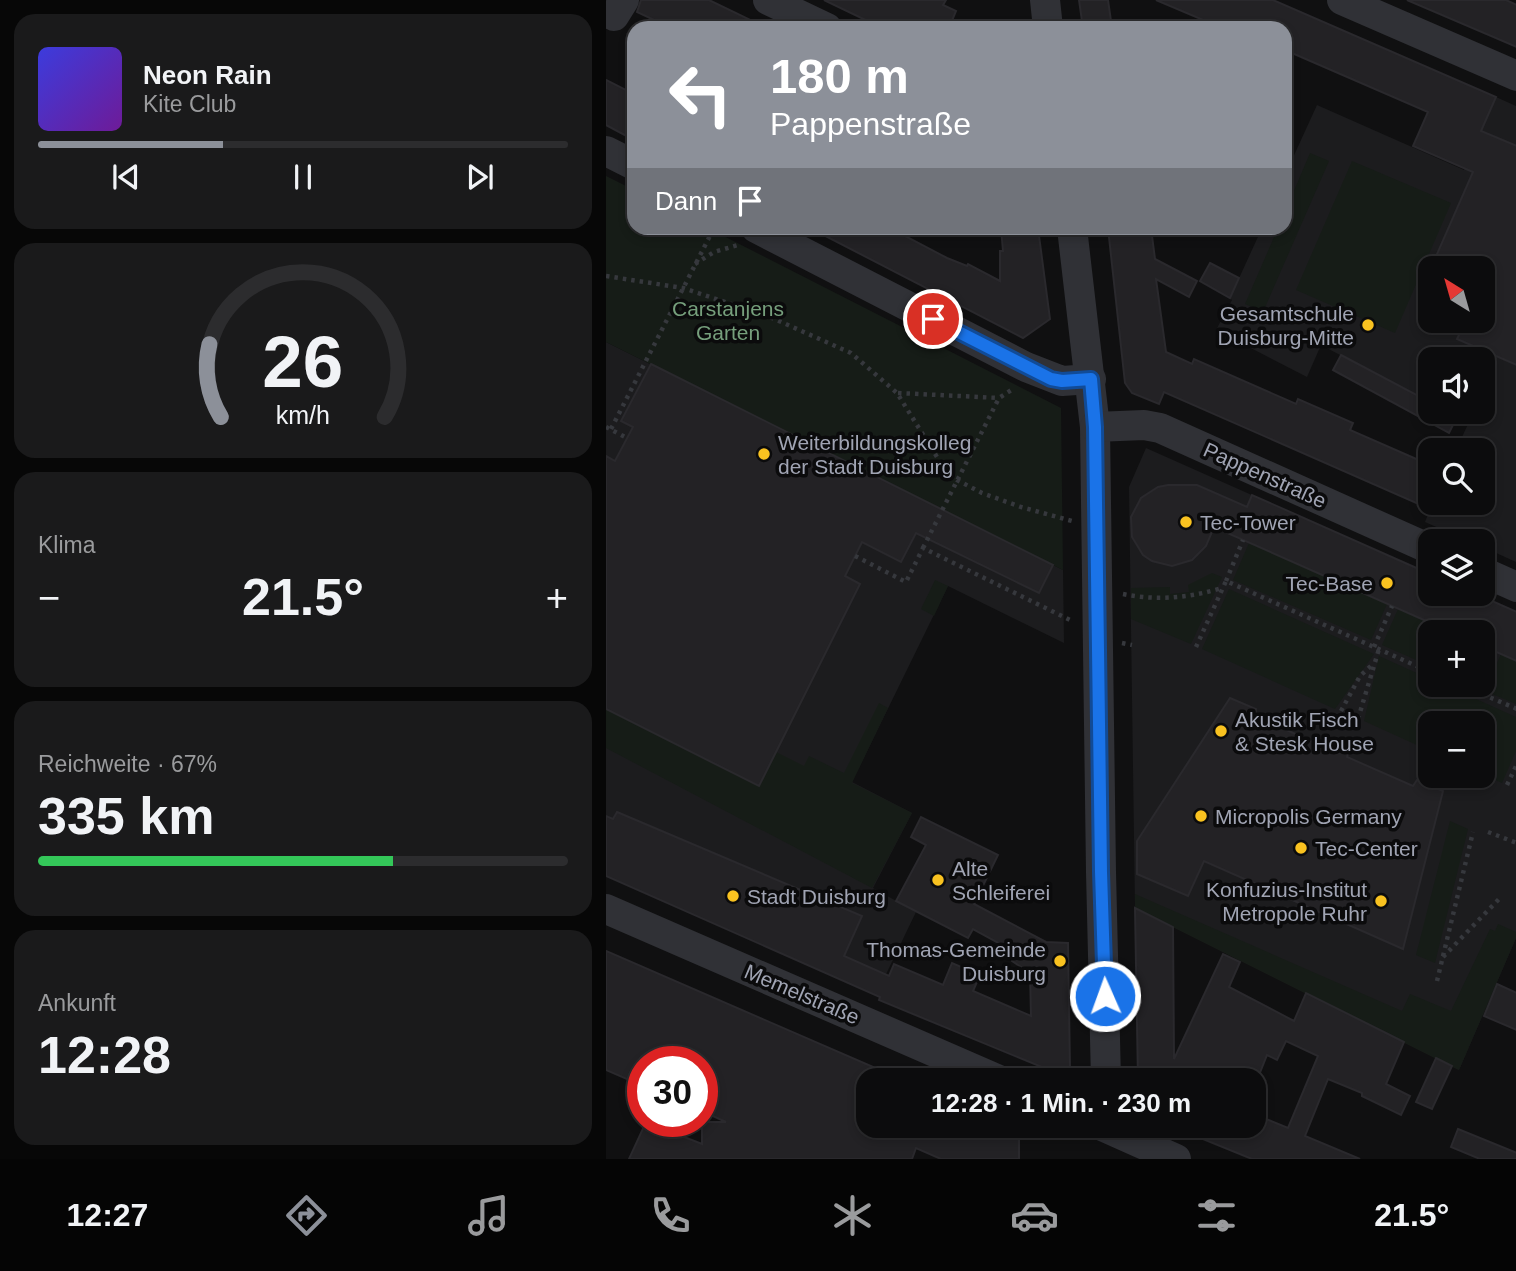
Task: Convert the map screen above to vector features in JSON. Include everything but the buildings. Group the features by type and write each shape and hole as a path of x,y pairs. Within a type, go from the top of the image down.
{"street":[{"path":"768,0 813,21"},
{"path":"1045,0 1047,21"},
{"path":"1342,0 1517,76"},
{"path":"606,151 627,162"},
{"path":"770,235 1025,367 1062,381 1091,379"},
{"path":"1073,235 1095,427 1106,1068"},
{"name":"Pappenstraße","path":"1095,427 1144,425 1160,428 1418,544"},
{"path":"1495,577 1517,587"},
{"name":"Memelstraße","path":"606,909 971,1068"},
{"path":"1106,1138 1108,1159"},
{"path":"1129,1138 1176,1159"}],"path":[{"path":"627,438 609,428 710,235"},
{"path":"695,265 713,252 756,235"},
{"path":"606,276 683,288 770,317 851,353 897,393 942,465 957,480 982,493 1021,507 1095,526"},
{"path":"855,556 906,582 999,398 1017,386 1025,367"},
{"path":"897,393 999,398"},
{"path":"1196,647 1243,540"},
{"path":"923,548 1098,635 1132,645"},
{"path":"1226,581 1418,667"},
{"path":"1123,594 1173,599 1223,588"},
{"path":"1358,719 1371,681 1376,648 1392,606"},
{"path":"1341,711 1360,677 1373,664"},
{"path":"1489,697 1517,709"},
{"path":"1507,785 1517,764"},
{"path":"1437,981 1473,832"},
{"path":"1488,832 1517,844"},
{"path":"1442,957 1498,899"}],"shaded area":[{"name":"Gesamtschule Duisburg-Mitte","path":"1496,97 1516,106 1516,562 1495,552 1495,529 1441,529 1425,522 1428,515 1495,515 1495,438 1462,438 1468,424 1495,424 1495,347 1418,347 1418,396 1321,345 1307,377 1216,330 1232,300 1230,298 1259,235 1292,235 1292,160 1317,105 1464,170"},
{"path":"606,342 1063,570 1064,643 948,586 852,782 912,813 873,888 916,912 876,995 606,876"},
{"path":"1146,448 1418,569 1418,606 1489,606 1516,612 1516,938 1459,1070 1135,908 1129,487"}],"green space":[{"path":"1310,153 1329,161 1263,312 1245,304 1275,235 1292,235 1292,195"},
{"path":"1352,161 1451,203 1428,256 1418,256 1418,280 1395,333 1296,290"},
{"name":"Carstanjens Garten","path":"606,176 627,186 627,235 722,235 1061,408 1063,570 606,342"},
{"path":"1249,543 1387,604 1371,640 1233,580"},
{"path":"1212,573 1222,577 1191,644 1131,619 1131,588 1170,587 1170,594 1189,592 1188,585"},
{"path":"935,580 948,586 934,616 921,609"},
{"path":"1229,589 1374,654 1335,709 1202,649"},
{"path":"1398,609 1423,620 1418,620 1418,661 1382,645"},
{"path":"1501,654 1516,661 1516,704 1495,695 1495,668"},
{"path":"1379,656 1418,674 1418,697 1472,697 1516,717 1516,751 1502,783 1495,780 1495,711 1418,711 1418,746 1364,721"},
{"path":"879,703 888,708 852,783 912,813 872,888 606,748 606,709 758,786 776,752 804,766 809,756 844,773"},
{"path":"1450,821 1468,829 1435,963 1416,955"},
{"path":"1135,894 1402,1011 1410,994 1451,1011 1490,929 1495,931 1498,924 1516,932 1516,938 1459,1070 1135,908"}],"place":[{"name":"Gesamtschule Duisburg-Mitte","path":"1368,325"},
{"name":"Weiterbildungskolleg der Stadt Duisburg","path":"764,454"},
{"name":"Tec-Tower","path":"1186,522"},
{"name":"Tec-Base","path":"1387,583"},
{"name":"Akustik Fisch & Stesk House","path":"1221,731"},
{"name":"Micropolis Germany","path":"1201,816"},
{"name":"Tec-Center","path":"1301,848"},
{"name":"Alte Schleiferei","path":"938,880"},
{"name":"Stadt Duisburg","path":"733,896"},
{"name":"Konfuzius-Institut Metropole Ruhr","path":"1381,901"},
{"name":"Thomas-Gemeinde Duisburg","path":"1060,961"}],"route":[{"path":"933,319 1051,379 1091,379 1095,427 1105,996"}]}
